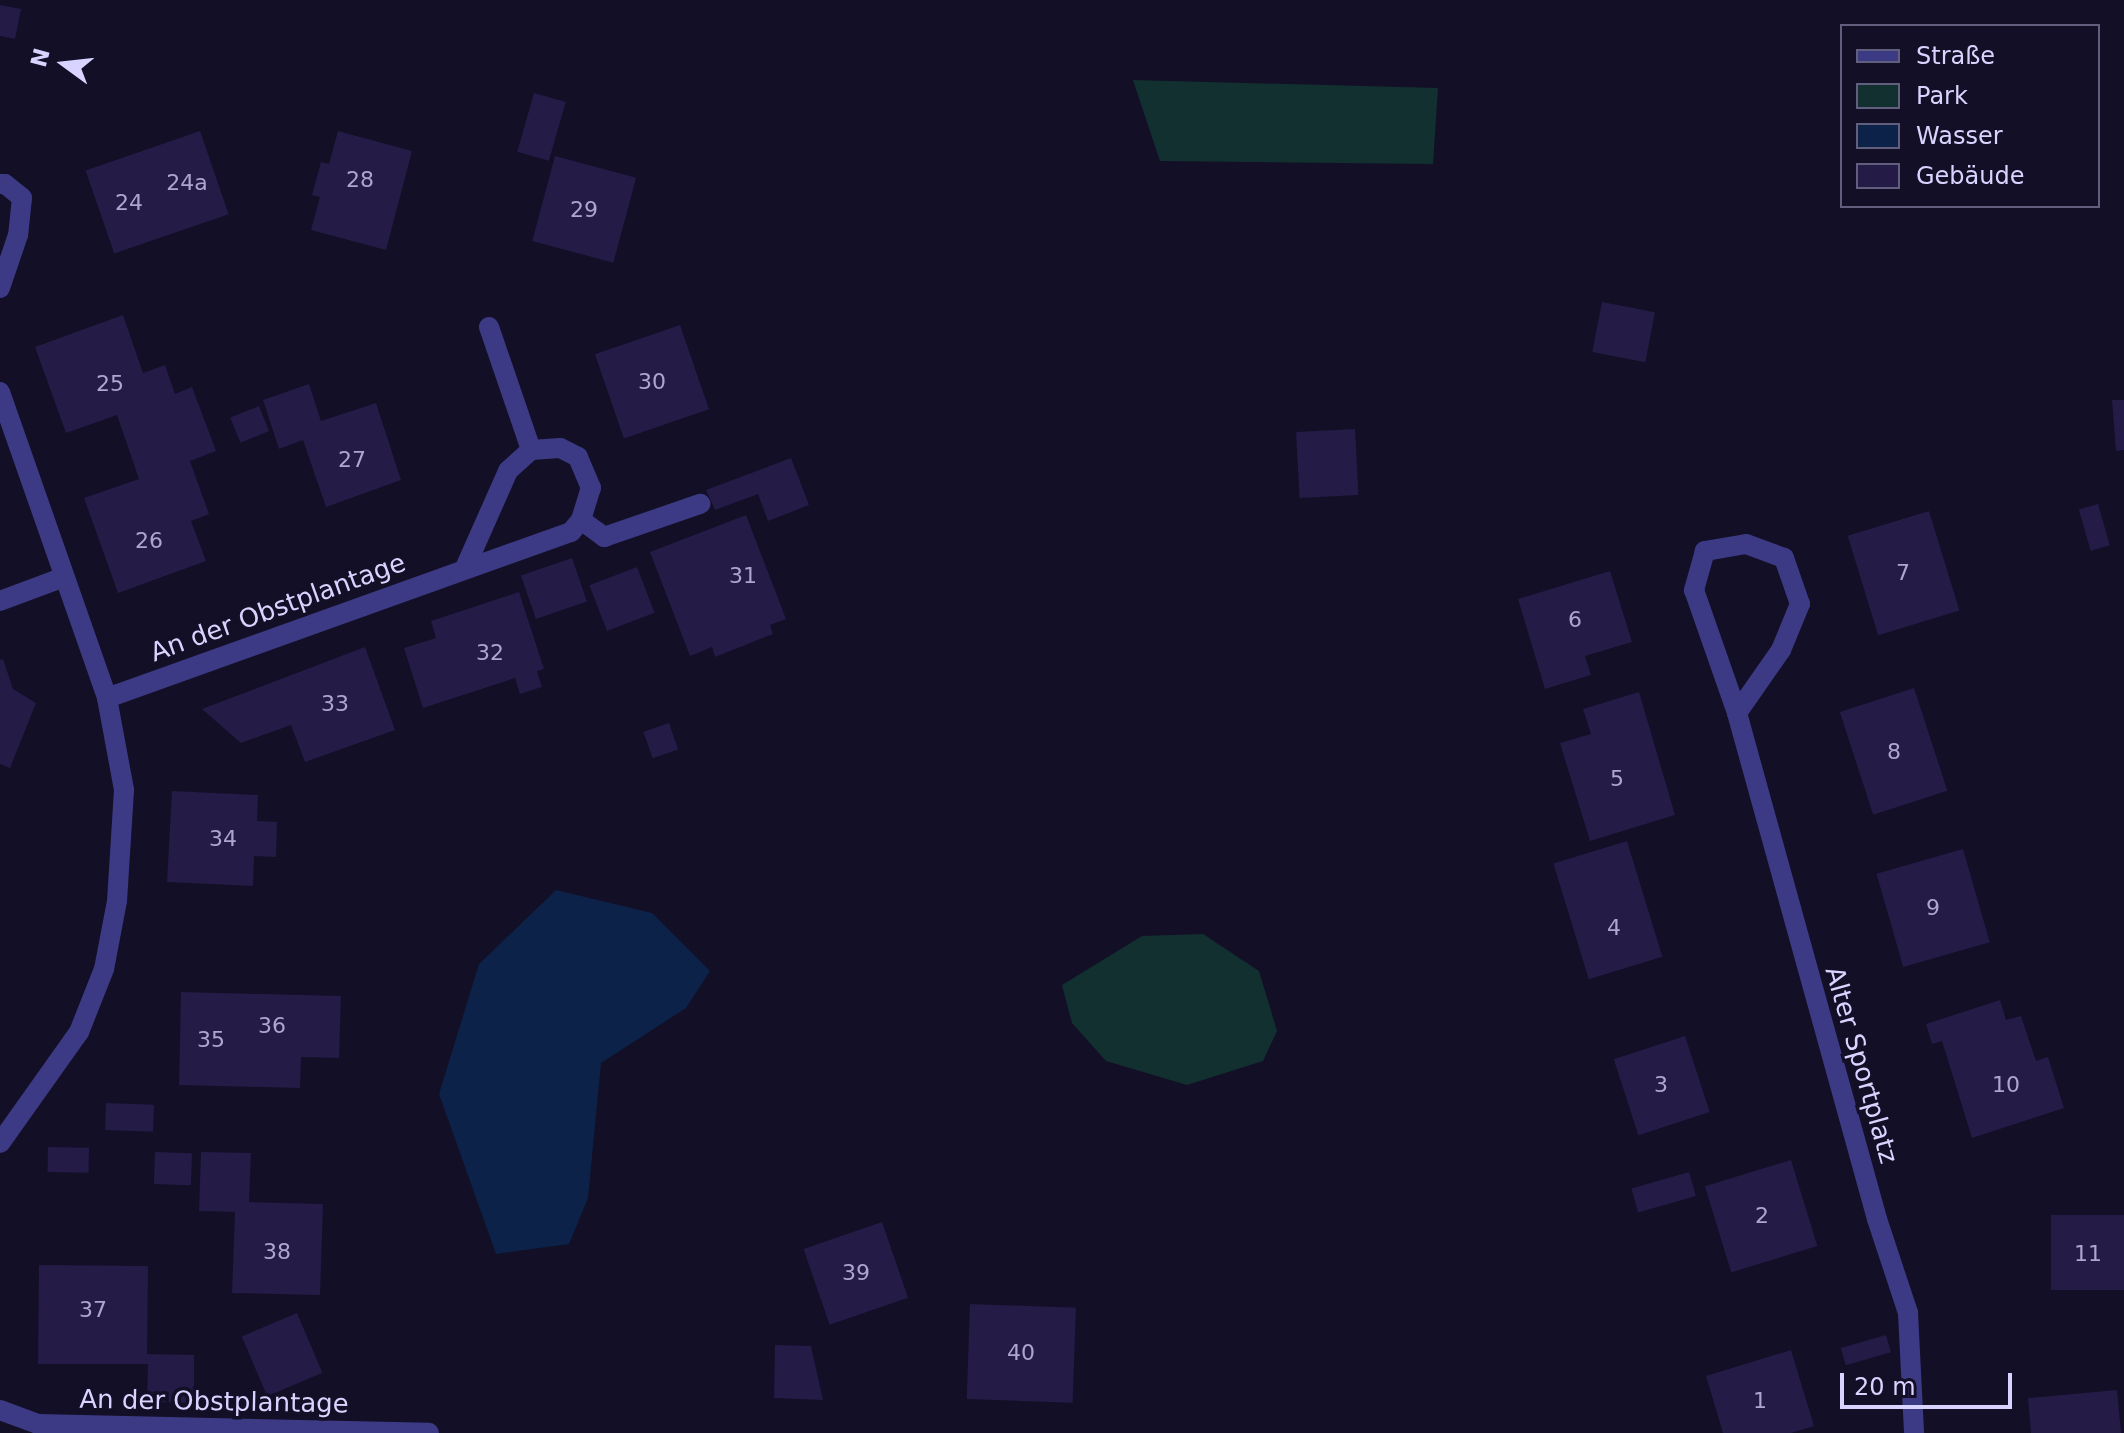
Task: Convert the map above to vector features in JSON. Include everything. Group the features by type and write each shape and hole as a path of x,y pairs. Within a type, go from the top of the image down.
{"street":[{"path":"0,184 5,184 22,198 18,235 0,288"},
{"path":"489,327 531,450"},
{"path":"0,392 62,578 107,698 124,790 117,901 104,969 79,1032 0,1143"},
{"path":"465,568 508,471 531,450 560,448 578,457 591,488 581,520 604,537 700,504"},
{"name":"An der Obstplantage","path":"107,698 571,532 581,520"},
{"name":"Alter Sportplatz","path":"1737,713 1781,650 1800,604 1784,558 1746,544 1705,551 1694,590 1737,713 1877,1219 1908,1313 1914,1433"},
{"path":"0,601 62,578"},
{"name":"An der Obstplantage","path":"0,1410 38,1424 429,1433"}],"green space":[{"path":"1133,80 1438,88 1433,164 1160,161"},
{"path":"1203,934 1259,971 1277,1031 1263,1061 1187,1085 1106,1061 1072,1023 1062,985 1142,936"}],"water":[{"path":"556,890 652,913 710,971 686,1008 601,1063 588,1198 569,1244 496,1254 439,1094 479,964"}],"building":[{"path":"0,5 21,9 15,39 0,36"},
{"path":"534,93 566,102 549,161 517,152"},
{"path":"200,131 229,214 114,254 86,170"},
{"path":"338,131 412,151 386,250 311,230 320,197 312,195 321,162 329,164"},
{"path":"555,156 636,178 613,263 532,241"},
{"path":"1602,302 1655,312 1645,362 1592,352"},
{"path":"123,315 143,373 165,365 175,394 192,387 216,451 190,461 209,514 191,521 206,561 118,593 84,498 139,479 117,415 66,433 35,347"},
{"path":"680,325 709,409 624,438 595,354"},
{"path":"309,384 321,421 376,403 401,480 326,507 303,440 279,449 263,400"},
{"path":"2112,400 2124,400 2124,450 2116,451"},
{"path":"259,406 269,431 240,443 230,418"},
{"path":"1355,429 1358,495 1300,498 1296,432"},
{"path":"791,458 809,505 768,521 758,494 715,510 706,490"},
{"path":"2098,504 2110,545 2091,551 2079,510"},
{"path":"1929,511 1959,610 1878,635 1848,536"},
{"path":"746,515 786,619 770,625 773,634 715,657 712,647 690,656 650,552"},
{"path":"572,558 587,601 536,619 521,576"},
{"path":"637,567 655,613 607,631 589,585"},
{"path":"1610,571 1632,642 1585,656 1591,675 1545,689 1518,599"},
{"path":"519,592 544,669 537,671 542,687 520,694 515,678 423,708 404,648 436,638 431,621"},
{"path":"365,647 395,730 305,762 291,725 241,743 202,709"},
{"path":"3,659 13,689 36,703 10,768 0,764 0,660"},
{"path":"1914,688 1947,791 1873,815 1840,712"},
{"path":"1639,692 1675,815 1590,841 1560,743 1591,734 1583,709"},
{"path":"669,723 678,749 653,758 643,732"},
{"path":"172,791 258,795 257,821 277,822 276,857 254,856 253,886 167,882"},
{"path":"1627,841 1662,957 1589,979 1553,864"},
{"path":"1963,849 1990,942 1903,967 1876,874"},
{"path":"181,992 341,996 339,1058 301,1057 300,1088 179,1085"},
{"path":"2000,1000 2006,1020 2021,1016 2036,1061 2048,1057 2064,1108 1972,1138 1942,1041 1932,1044 1926,1024"},
{"path":"1685,1036 1710,1112 1638,1135 1614,1059"},
{"path":"106,1103 154,1105 153,1132 105,1130"},
{"path":"48,1147 89,1148 89,1173 48,1172"},
{"path":"155,1152 192,1153 191,1185 154,1184"},
{"path":"201,1152 251,1153 249,1202 323,1204 320,1295 232,1293 235,1212 199,1211"},
{"path":"1791,1160 1817,1246 1731,1272 1705,1186"},
{"path":"1689,1172 1696,1196 1638,1213 1631,1189"},
{"path":"2051,1215 2124,1215 2124,1290 2051,1290"},
{"path":"882,1222 908,1298 830,1325 804,1249"},
{"path":"39,1265 148,1266 147,1354 194,1355 194,1403 147,1402 148,1364 38,1364"},
{"path":"970,1304 1076,1308 1073,1403 967,1399"},
{"path":"297,1313 322,1373 267,1396 242,1336"},
{"path":"1886,1335 1891,1352 1846,1365 1841,1348"},
{"path":"775,1345 811,1346 823,1400 774,1398"},
{"path":"1791,1350 1814,1426 1791,1433 1723,1433 1706,1376"},
{"path":"2117,1390 2121,1433 2031,1433 2028,1398"}]}
